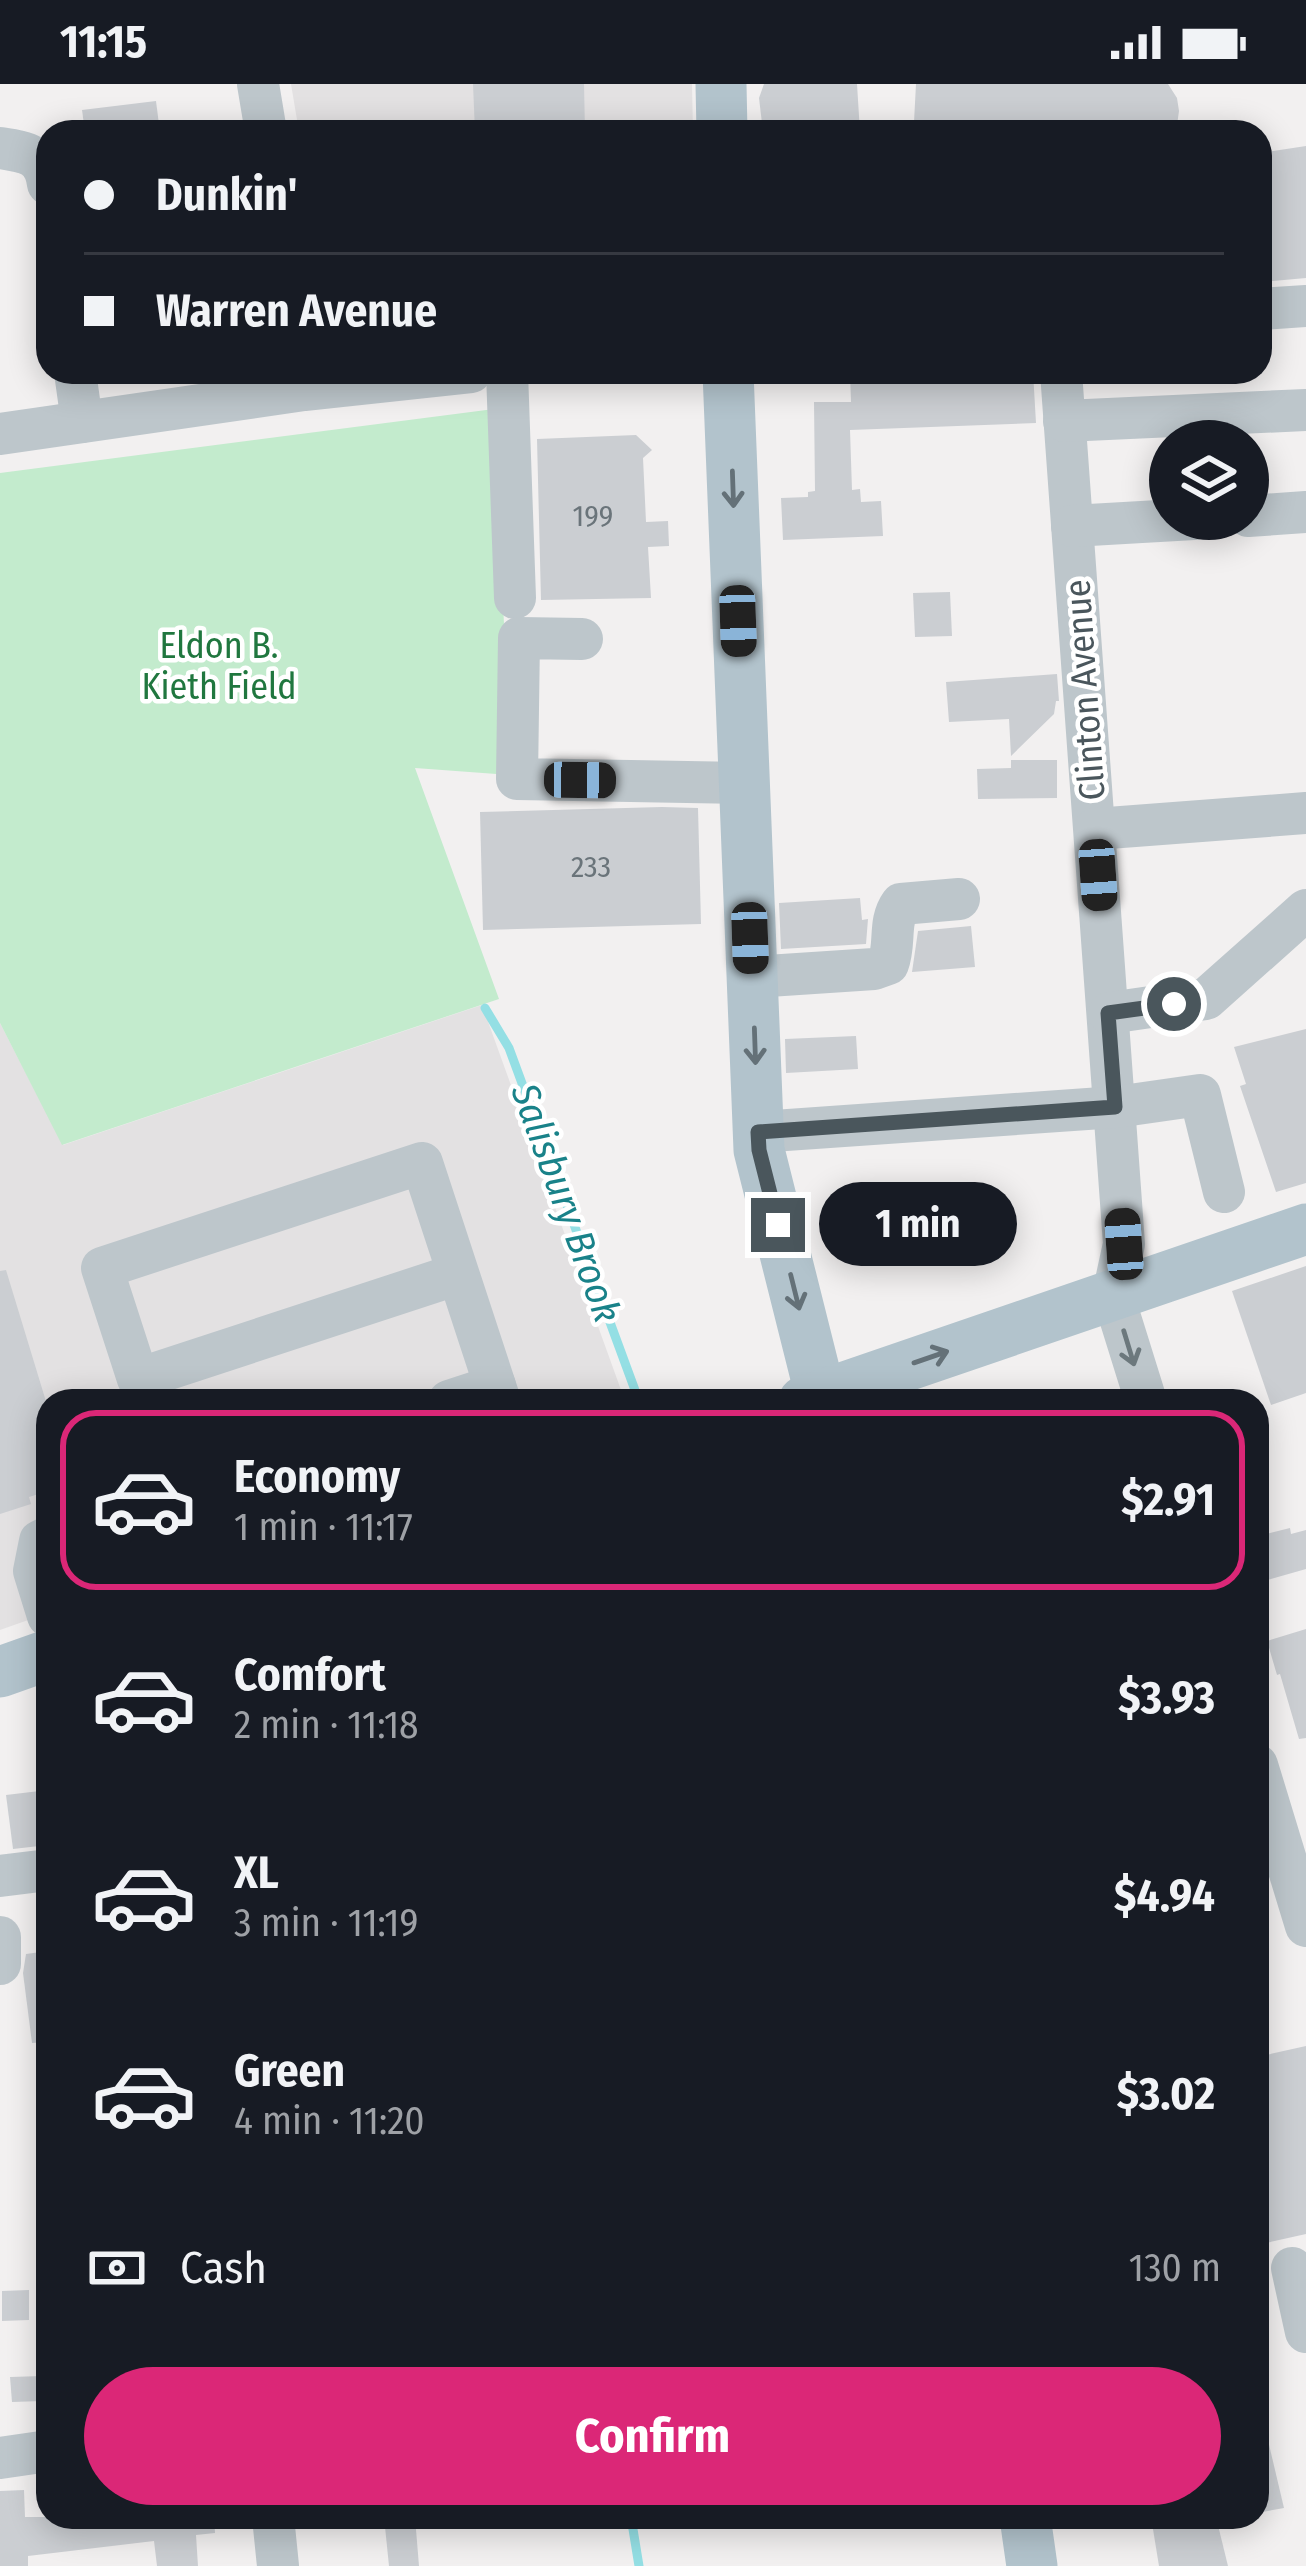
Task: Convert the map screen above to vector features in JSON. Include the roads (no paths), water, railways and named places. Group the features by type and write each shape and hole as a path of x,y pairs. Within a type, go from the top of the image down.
{"main road":[{"path":"721,84 722,120"},
{"path":"728,384 759,1150 813,1389"},
{"path":"844,1389 1306,1229"},
{"path":"0,1672 36,1659"},
{"path":"1027,2529 1032,2566"}],"street":[{"path":"259,84 264,120"},
{"path":"0,148 29,152 36,160"},
{"path":"1272,308 1306,306"},
{"path":"77,384 82,422"},
{"path":"0,434 287,384"},
{"path":"507,384 515,598"},
{"name":"Clinton Avenue","path":"1062,384 1124,1244 1113,1295"},
{"path":"1064,421 1306,410"},
{"path":"1269,515 1306,512"},
{"path":"1072,526 1149,522"},
{"path":"582,639 520,638 517,779 744,783"},
{"path":"1095,829 1306,813"},
{"path":"752,977 874,970 888,964 894,950 893,915 901,904 959,899"},
{"path":"1108,1013 1206,999 1306,910"},
{"path":"758,1132 1115,1107 1200,1095 1224,1192"},
{"path":"458,1274 138,1379 102,1268 422,1163 497,1389"},
{"path":"1113,1295 1142,1389"},
{"path":"1269,1794 1296,1858 1306,1926"},
{"path":"0,1876 36,1872"},
{"path":"0,1937 0,1964"},
{"path":"1285,2270 1306,2332"},
{"path":"0,2458 36,2452"},
{"path":"274,2529 278,2566"}],"waterway":[{"name":"Salisbury Brook","path":"485,1008 509,1048 635,1389"},
{"name":"Salisbury Brook","path":"633,2529 639,2566"}],"park label":[{"name":"Eldon B. Kieth Field","path":"219,666"}]}
